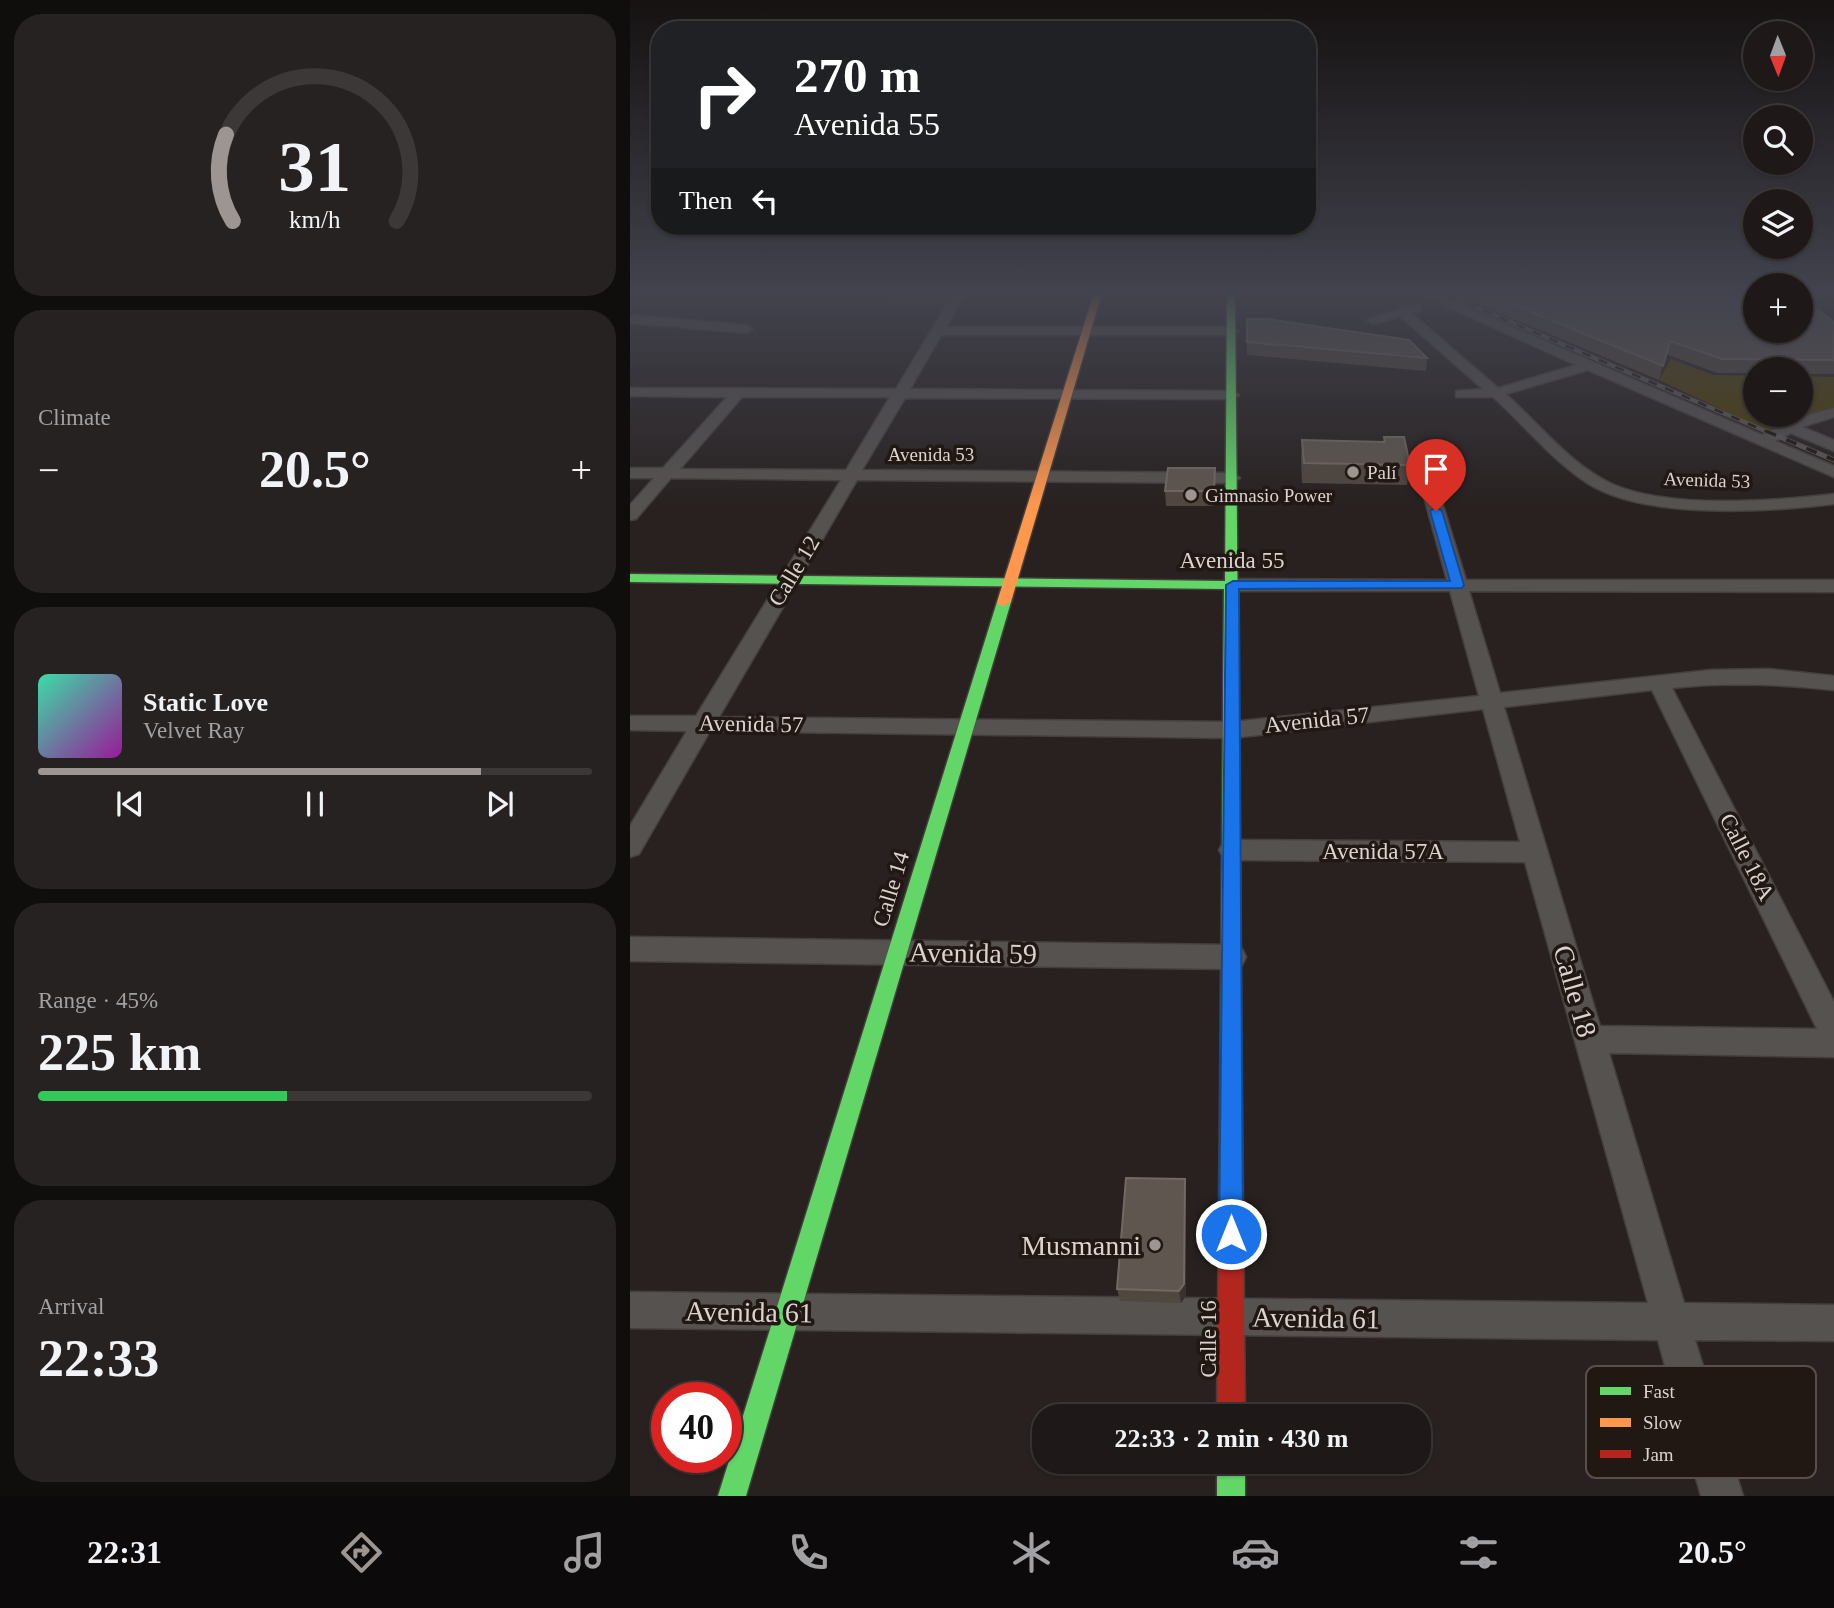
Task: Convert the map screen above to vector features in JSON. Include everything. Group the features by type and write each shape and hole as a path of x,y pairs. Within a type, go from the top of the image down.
{"street":[{"name":"Calle 12","path":"630,847 916,366"},
{"name":"Calle 14","path":"732,1496 1076,366"},
{"name":"Calle 16","path":"1231,1404 1232,366"},
{"path":"1464,366 1496,393"},
{"path":"1461,394 1496,393 1586,366"},
{"path":"1591,366 1834,472"},
{"path":"630,392 1232,395"},
{"path":"630,515 738,393"},
{"name":"Avenida 53","path":"1496,393 1584,474 1608,488 1659,500 1806,503 1834,499"},
{"path":"1813,420 1834,413"},
{"path":"1762,441 1789,427 1834,446"},
{"name":"Avenida 53","path":"630,473 1232,478"},
{"name":"Calle 18","path":"1429,486 1683,1366"},
{"name":"Avenida 55","path":"630,578 1233,585 1834,586"},
{"name":"Avenida 57","path":"630,723 1232,730 1711,677 1769,676 1834,683"},
{"name":"Calle 18A","path":"1659,683 1834,1032"},
{"name":"Avenida 57A","path":"1232,850 1535,852"},
{"name":"Avenida 59","path":"630,949 1232,957"},
{"path":"1589,1039 1834,1043"},
{"name":"Avenida 61","path":"630,1310 1834,1323"},
{"path":"1231,1474 1231,1496"},
{"name":"Calle 18","path":"1718,1478 1723,1496"}],"shaded area":[{"path":"1667,366 1689,366 1713,375 1743,376 1743,420 1659,380"},
{"path":"1813,376 1834,377 1834,409 1813,418"},
{"path":"1758,427 1793,427 1775,435"}],"building":[{"path":"1384,437 1404,437 1410,465 1304,463 1302,440 1385,442"},
{"path":"1168,468 1215,468 1214,491 1165,491"},
{"name":"Musmanni","path":"1126,1178 1185,1179 1184,1284 1179,1291 1117,1289"}],"railway":[{"path":"1613,366 1770,433"},
{"path":"1766,431 1834,460"}],"traffic: fast":[{"path":"1231,366 1231,1108"},
{"path":"630,578 1232,585"},
{"path":"732,1496 1004,602"},
{"path":"1231,1474 1231,1496"}],"traffic: slow":[{"path":"1004,602 1076,366"}],"traffic: jam":[{"path":"1231,1108 1231,1404"}],"place":[{"name":"Palí","path":"1353,472"},
{"name":"Gimnasio Power","path":"1191,495"},
{"name":"Musmanni","path":"1155,1245"}],"route":[{"path":"1231,1234 1233,585 1458,585 1436,511"}]}
